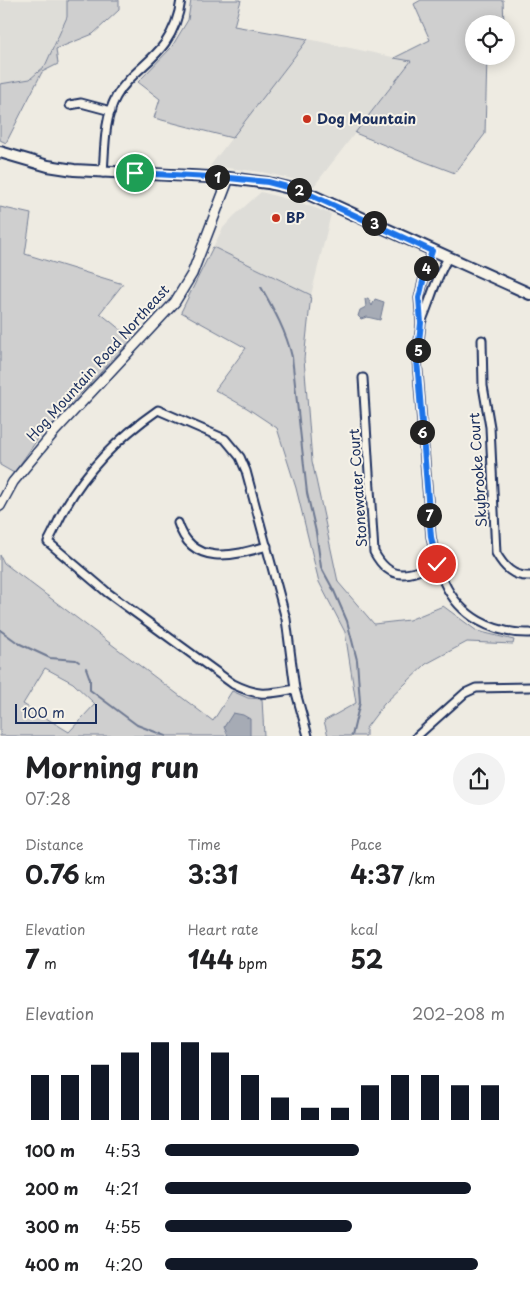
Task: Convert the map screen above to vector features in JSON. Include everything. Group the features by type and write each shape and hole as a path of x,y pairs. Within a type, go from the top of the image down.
{"main road":[{"path":"0,152 48,166 103,172 229,178 268,182 302,191 530,294"}],"street":[{"path":"103,172 106,136 115,99 134,73 164,44 173,30 181,0"},
{"path":"70,105 81,102 111,111"},
{"name":"Hog Mountain Road Northeast","path":"0,506 13,482 54,431 175,302 192,274 229,178"},
{"path":"432,251 419,298 421,323 417,360 431,537 437,564 445,584 459,603 476,620 497,630 530,632"},
{"path":"421,323 438,274 448,258"},
{"name":"Skybrooke Court","path":"482,340 483,386 490,427 496,553 501,563 510,572 522,576 530,576"},
{"name":"Stonewater Court","path":"363,378 374,552 381,564 388,570 402,574 412,574 437,564"},
{"path":"295,689 266,694 248,692 233,684 108,593 48,542 80,485 108,452 129,432 158,410 225,439 240,456 246,471 286,619 295,689 308,736"},
{"path":"178,523 182,536 192,545 205,552 221,556 237,555 267,546"},
{"path":"417,736 465,693 476,688 530,687"}],"shaded area":[{"path":"0,0 67,0 67,17 45,66 30,79 0,84"},
{"path":"67,0 119,0 119,10 93,34 56,49 58,64 42,72 6,143 0,140 0,84 30,79 45,66 67,17"},
{"path":"191,0 241,0 234,26 308,39 232,138 154,118 160,99 138,82 171,48 188,20"},
{"path":"421,0 503,0 504,15 465,15 465,65 487,65 485,134 455,173 355,133 411,61 394,58 430,40 414,4"},
{"path":"308,39 411,61 314,186 262,172 210,166"},
{"path":"261,192 331,214 311,295 213,247 223,228"},
{"path":"0,207 31,214 25,254 123,284 100,313 132,339 37,440 14,473 0,465"},
{"path":"213,247 311,295 304,359 312,461 338,582 374,624 409,620 443,606 477,631 514,640 513,644 467,642 426,664 384,704 366,728 366,736 328,736 324,721 356,703 345,632 319,582 296,488 277,428 215,390 246,348 181,312"},
{"path":"368,298 372,306 375,299 384,302 380,320 367,317 361,319 358,316 360,310 366,307 365,299"},
{"path":"0,555 4,563 213,721 232,691 248,698 262,699 264,736 0,736","holes":["45,668 73,683 95,704 69,732 23,704"]},
{"path":"233,713 250,719 250,736 228,736 224,727"}],"waterway":[{"path":"261,287 283,329 292,357 307,493 316,532 321,567 347,621 357,660 360,702 352,736"},
{"path":"0,630 18,643 50,658 76,660 79,662"},
{"path":"86,668 90,679 90,690 137,725 166,736"}],"place":[{"name":"Dog Mountain","path":"307,119"},
{"name":"BP","path":"276,218"}],"route":[{"path":"135,173 268,182 302,191 338,206 432,251 419,298 421,323 417,360 431,537 437,564"}]}
